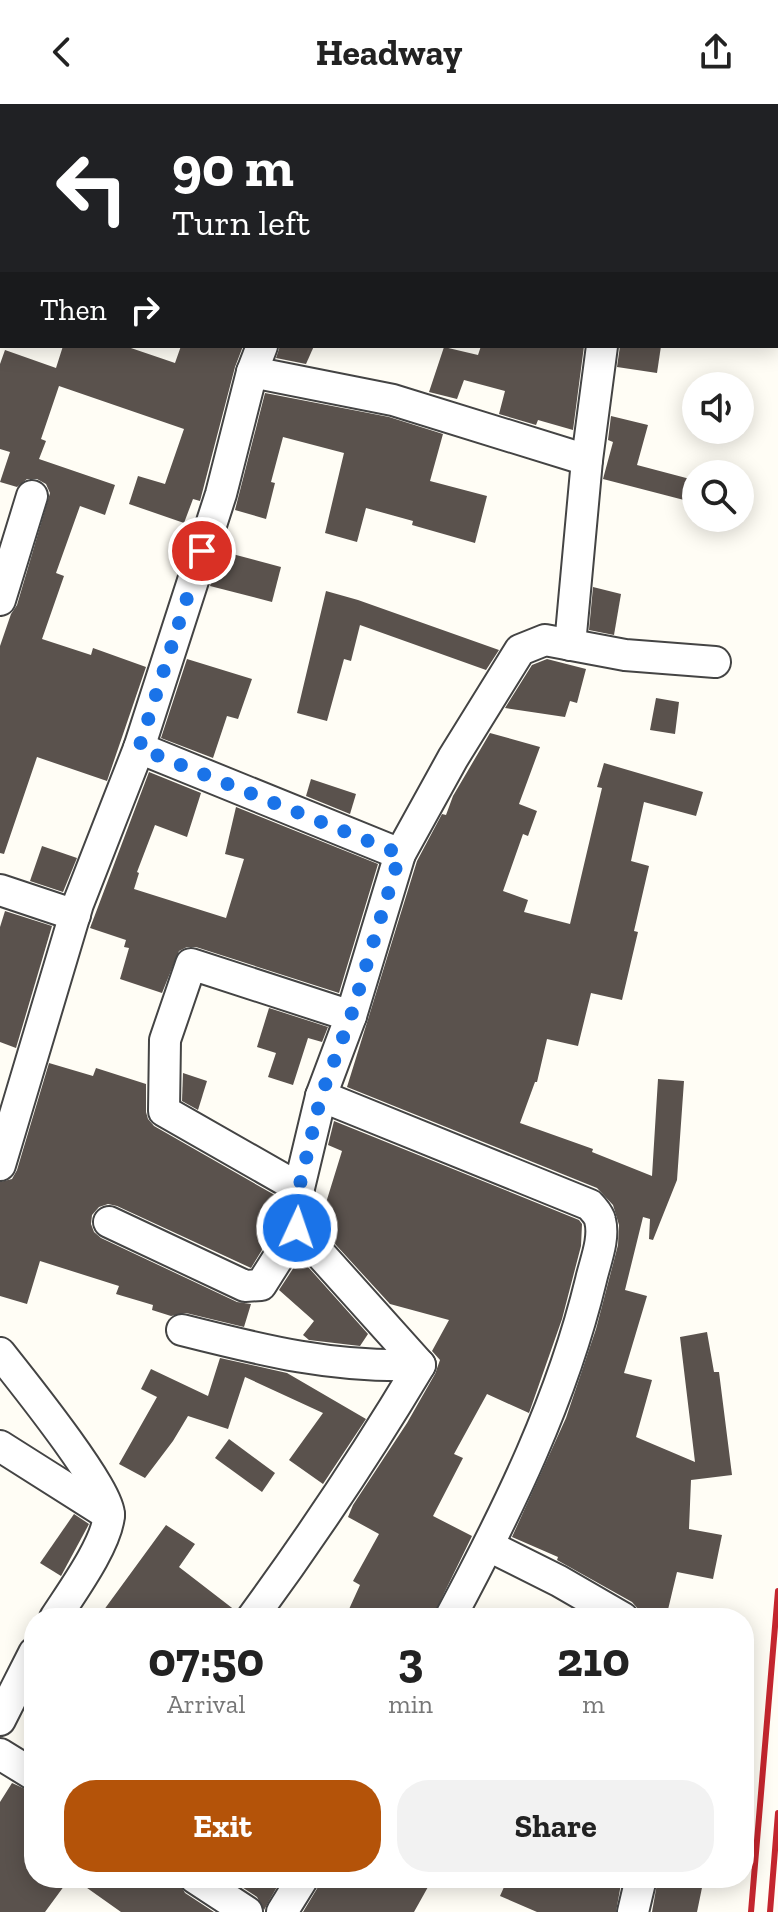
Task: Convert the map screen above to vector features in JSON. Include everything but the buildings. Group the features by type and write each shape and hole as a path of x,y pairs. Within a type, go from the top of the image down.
{"street":[{"path":"570,645 587,460 602,348"},
{"path":"0,1165 75,915 139,748 221,494 257,359 587,460"},
{"path":"0,600 32,496"},
{"path":"109,1222 245,1286 261,1285 297,1228 299,1188 321,1096 351,1016 400,854 453,758 520,650 545,640 625,655 715,662"},
{"path":"139,748 400,854"},
{"path":"0,890 75,915"},
{"path":"299,1188 164,1111 165,1040 191,964 351,1016"},
{"path":"321,1096 590,1205 600,1218 601,1237 581,1318 543,1429 489,1546 455,1608"},
{"path":"297,1228 420,1365"},
{"path":"182,1330 269,1352 346,1364 373,1367 420,1365"},
{"path":"0,1353 79,1459 107,1504 109,1515 97,1549 61,1608"},
{"path":"259,1608 381,1430 420,1365"},
{"path":"0,1446 109,1515"},
{"path":"489,1546 606,1608"},
{"path":"0,1720 24,1673"},
{"path":"0,1754 24,1769"},
{"path":"210,1888 247,1912"},
{"path":"282,1912 297,1888"},
{"path":"633,1912 639,1888"}],"railway":[{"path":"754,1876 778,1591"},
{"path":"770,1912 778,1813"},
{"path":"751,1912 753,1888"}],"route":[{"path":"202,551 139,748 400,854 351,1016 321,1096 299,1188 297,1228"}]}
